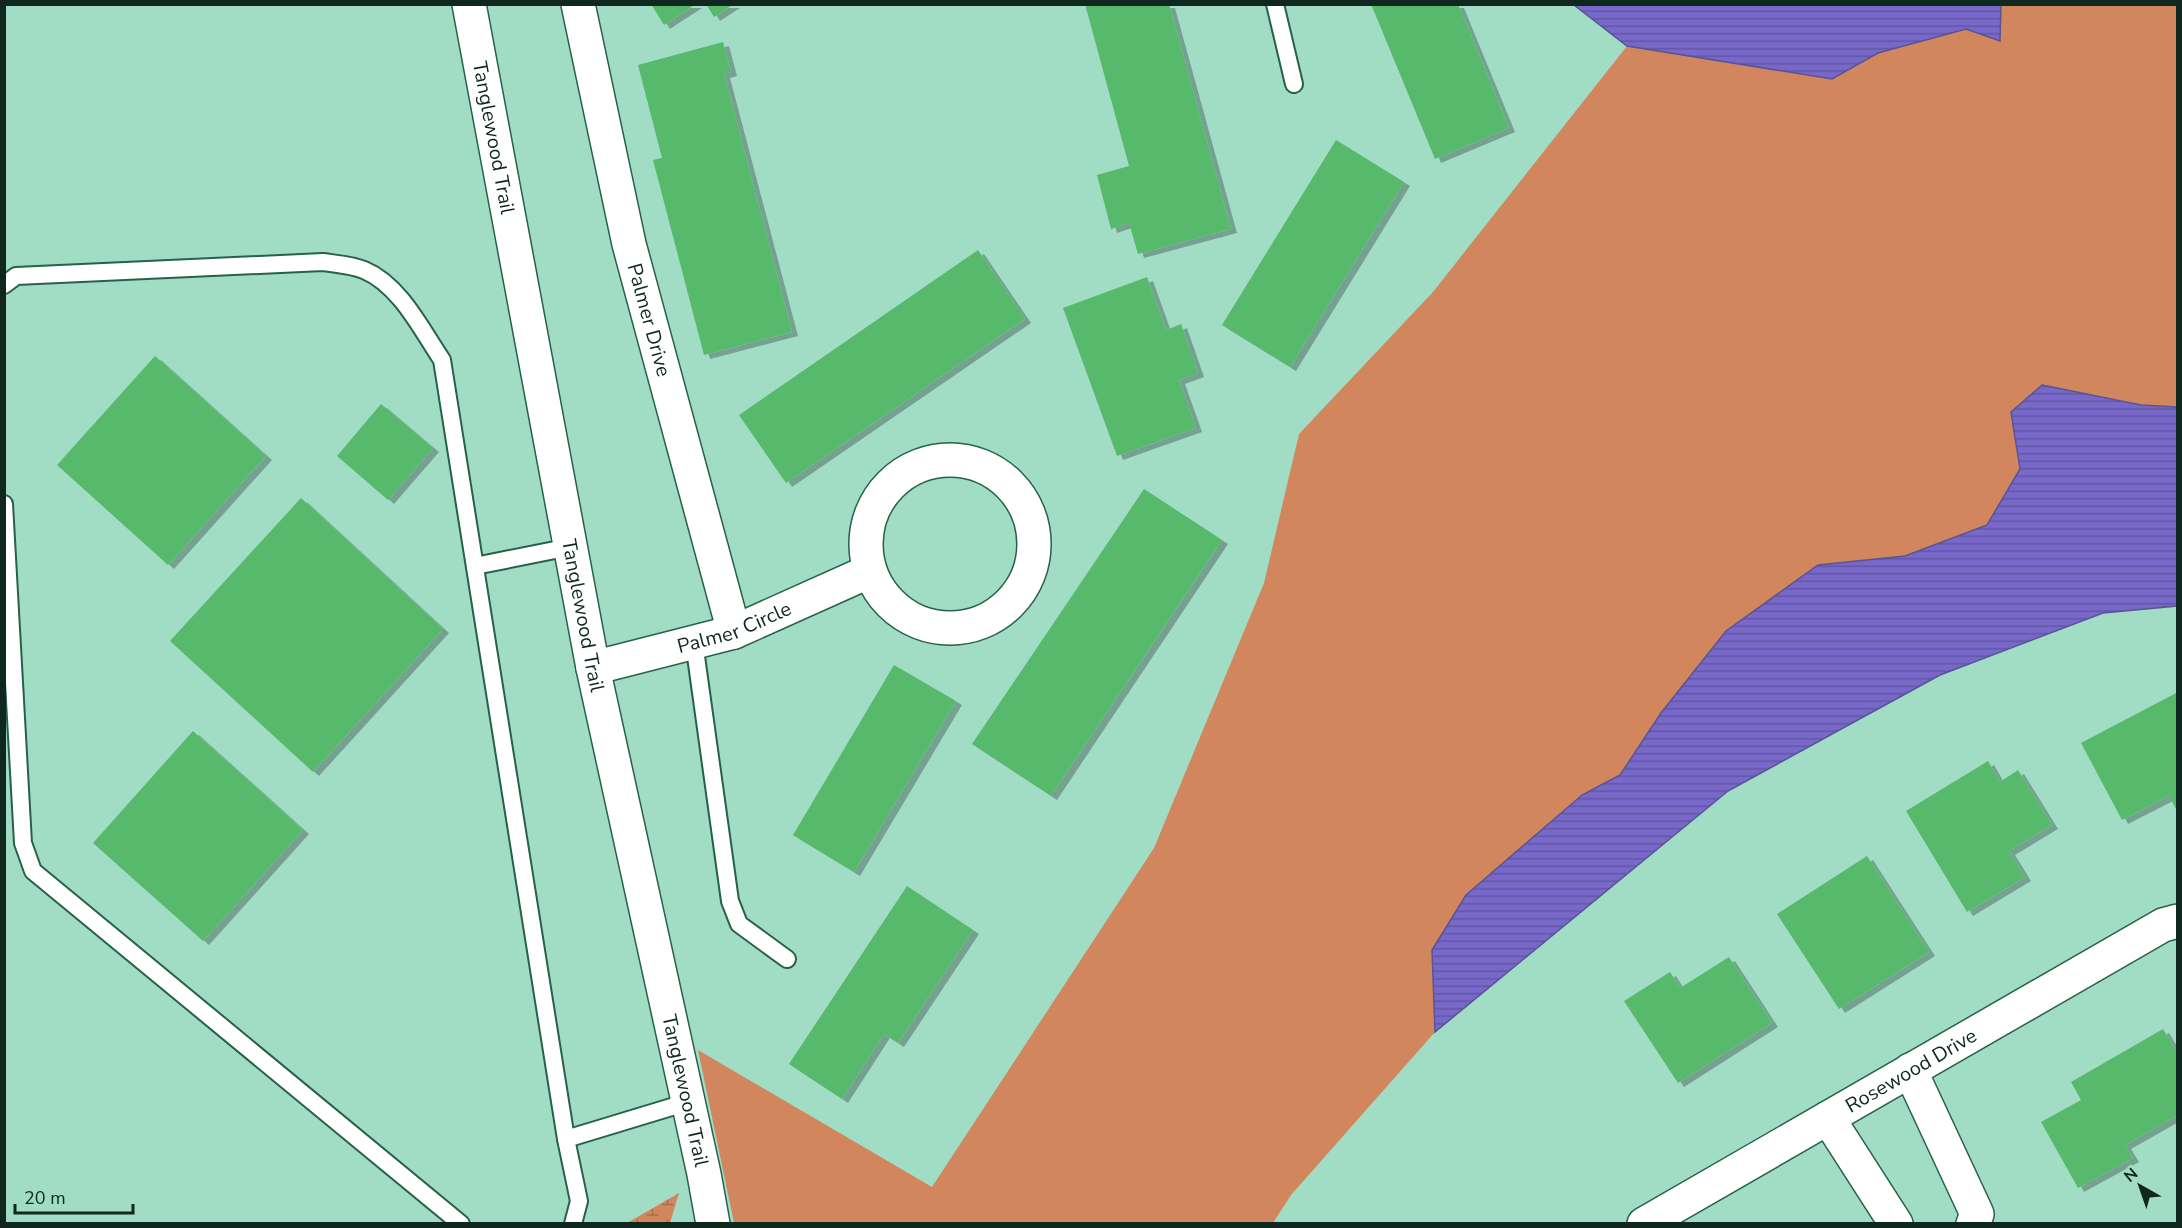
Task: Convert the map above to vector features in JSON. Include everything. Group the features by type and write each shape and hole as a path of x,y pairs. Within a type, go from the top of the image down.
{"street":[{"name":"Tanglewood Trail","path":"469,4 593,668 688,1102 712,1224"},
{"name":"Palmer Drive","path":"578,4 629,244 734,632"},
{"path":"956,459 984,465 1007,480 1025,502 1034,527 1035,556 1026,582 1009,605 986,621 959,628 930,626 904,615 883,596 870,572 866,544 870,517 883,492 904,473 929,461 956,459"},
{"name":"Palmer Circle","path":"593,668 734,632 870,572"},
{"name":"Rosewood Drive","path":"1644,1224 2163,925 2178,921"},
{"path":"1910,1070 1977,1214 1973,1224"},
{"path":"1828,1118 1896,1224"}],"lane":[{"path":"1275,4 1294,84"},
{"path":"4,285 16,276 323,262 363,269 384,282 406,306 442,360 566,1138 579,1201 573,1224"},
{"path":"4,504 9,672 23,843 33,871 461,1224"},
{"path":"475,566 570,547"},
{"path":"694,642 730,901 739,924 787,959"},
{"path":"566,1138 688,1102"}],"green space":[{"path":"2001,5 2177,5 2177,407 2141,405 2011,412 2020,469 1987,525 1905,556 1818,565 1620,775 1582,795 1466,895 1432,950 1435,1032 1291,1195 1273,1223 734,1223 698,1050 932,1187 1154,848 1264,583 1299,434 1433,292 1627,46 1832,79 1878,53 1966,29 2000,41"},
{"path":"679,1193 670,1223 627,1223"}],"shaded area":[{"path":"1574,5 2001,5 2000,41 1966,29 1878,53 1832,79 1627,46"},
{"path":"2042,385 2141,405 2177,407 2177,606 2103,613 1940,675 1728,791 1435,1032 1432,950 1466,895 1582,795 1620,775 1661,713 1726,631 1818,565 1905,556 1987,525 2020,469 2011,412"}],"building":[{"path":"651,4 696,4 664,25"},
{"path":"706,4 734,4 714,17"},
{"path":"1085,4 1169,4 1231,229 1138,254 1129,223 1111,229 1097,175 1129,166"},
{"path":"1371,4 1458,4 1509,128 1435,159"},
{"path":"723,42 731,72 724,74 792,332 704,355 653,160 662,158 638,65"},
{"path":"1336,140 1404,182 1290,367 1222,325"},
{"path":"978,250 1025,319 786,483 739,415"},
{"path":"1147,277 1166,330 1181,324 1198,373 1179,380 1196,428 1117,456 1063,308"},
{"path":"155,356 266,456 168,565 57,465"},
{"path":"381,404 433,448 388,500 337,456"},
{"path":"1144,489 1222,540 1051,796 972,744"},
{"path":"301,498 443,629 313,772 170,641"},
{"path":"894,665 956,701 854,872 793,835"},
{"path":"2178,692 2178,813 2169,796 2122,820 2081,743"},
{"path":"193,731 303,830 203,941 93,843"},
{"path":"1988,761 2000,782 2018,770 2052,825 2009,851 2025,877 1967,912 1906,811"},
{"path":"1867,856 1929,952 1839,1009 1777,914"},
{"path":"907,886 973,930 898,1043 884,1034 842,1099 789,1064"},
{"path":"1729,957 1772,1023 1678,1083 1624,1001 1670,972 1680,988"},
{"path":"2163,1029 2178,1054 2178,1115 2125,1145 2133,1158 2078,1188 2041,1122 2081,1100 2071,1082"}]}
